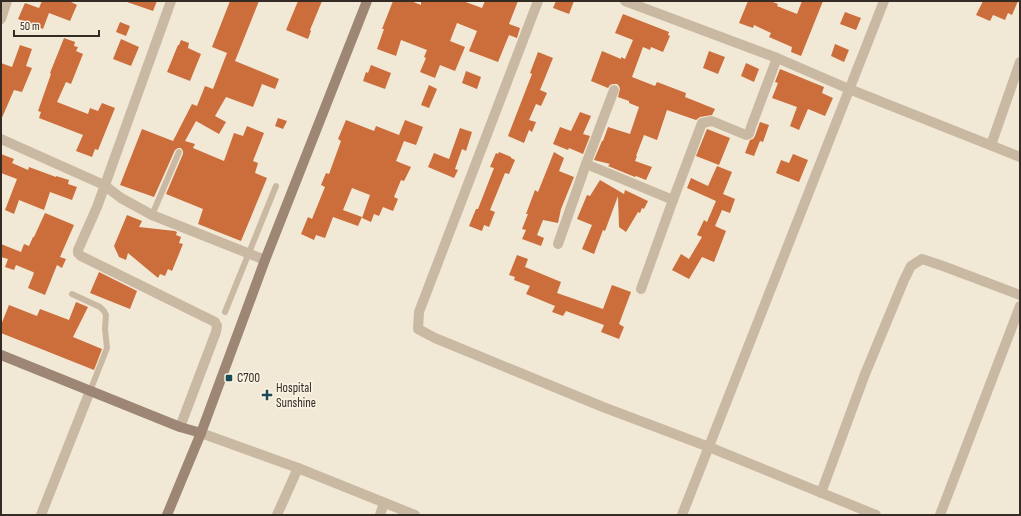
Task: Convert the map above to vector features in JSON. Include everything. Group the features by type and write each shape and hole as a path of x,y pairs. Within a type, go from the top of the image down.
{"street":[{"path":"1,19 7,1"},
{"path":"172,1 78,253 81,256 215,322 217,326 216,332 180,427"},
{"path":"167,515 201,433 265,260 366,1"},
{"path":"538,1 419,312 418,329 435,338 574,396 709,447 876,515"},
{"path":"625,1 777,58 849,89 1020,157"},
{"path":"682,515 884,1"},
{"path":"641,289 702,123 712,121 746,135 749,134 777,58"},
{"path":"991,145 1020,62"},
{"path":"558,244 614,90"},
{"path":"1,139 104,185 121,198 152,215 265,260"},
{"path":"586,164 673,200"},
{"path":"821,493 865,374 911,266 922,259 1020,295"},
{"path":"940,515 1020,306"},
{"path":"1,355 180,427 201,433 298,468 415,515"},
{"path":"41,515 90,391"},
{"path":"277,515 298,468"},
{"path":"380,515 384,503"}],"lane":[{"path":"152,215 179,152"},
{"path":"225,312 276,186"},
{"path":"72,294 100,307 106,315 105,329 107,348 90,391"}],"building":[{"path":"42,1 69,1 77,5 70,21 49,13 43,29 18,19 25,3 39,8"},
{"path":"127,1 157,1 153,11"},
{"path":"230,1 259,1 235,61 279,79 275,89 262,84 253,107 226,97 215,116 226,122 219,134 196,121 185,141 195,144 193,148 224,161 234,133 243,136 247,126 264,133 253,161 258,163 255,173 267,178 241,241 198,224 203,209 166,194 183,154 181,148 175,150 154,197 120,185 142,129 173,141 192,104 197,106 205,86 213,89 227,53 212,47"},
{"path":"298,1 322,1 310,30 308,39 286,30"},
{"path":"393,1 411,1 421,5 421,1 463,1 482,8 485,1 518,1 509,24 520,28 517,38 509,35 498,62 469,51 477,31 457,23 450,41 465,47 455,71 440,65 435,78 420,72 426,58 424,57 427,50 401,40 396,56 377,49 384,29 382,29"},
{"path":"556,1 574,1 569,14 553,8"},
{"path":"748,1 770,1 778,4 777,6 797,14 802,1 823,1 801,56 791,52 792,47 769,37 771,33 754,25 753,28 739,23"},
{"path":"983,1 1018,1 1012,15 1008,13 1005,20 993,15 990,21 976,15"},
{"path":"845,12 861,18 856,30 840,24"},
{"path":"623,14 669,32 668,35 670,36 663,52 651,47 650,50 643,47 632,77 655,86 657,82 686,93 685,97 715,109 712,115 700,117 696,120 667,110 657,140 644,135 636,156 635,161 652,167 646,180 608,166 610,164 594,160 608,127 630,134 639,107 618,97 620,89 617,84 610,85 608,88 591,81 602,51 621,59 621,57 625,59 633,40 615,33"},
{"path":"120,22 130,26 126,36 116,32"},
{"path":"64,38 75,42 74,46 78,47 76,51 83,54 71,84 66,82 57,102 88,114 90,108 98,111 102,103 115,108 98,150 95,149 92,157 76,151 83,135 39,118 41,112 38,111 51,74 50,73"},
{"path":"121,39 139,47 131,66 113,59"},
{"path":"181,40 189,43 188,48 201,54 190,81 167,72"},
{"path":"835,44 849,50 844,62 831,56"},
{"path":"20,45 32,49 26,66 32,68 22,92 14,90 1,120 1,63 12,67"},
{"path":"709,51 725,57 718,74 703,68"},
{"path":"538,52 553,58 540,90 547,93 541,106 536,104 529,120 536,122 532,132 529,130 524,143 508,136 532,74 530,73"},
{"path":"746,63 759,69 754,82 741,76"},
{"path":"371,65 391,73 385,89 363,81 366,72 368,73"},
{"path":"780,69 824,87 822,93 833,98 825,116 808,109 799,130 790,126 797,107 772,98 778,83 775,82"},
{"path":"466,71 481,77 477,89 462,83"},
{"path":"429,85 437,89 429,108 421,105"},
{"path":"580,112 591,116 583,134 590,136 583,154 569,148 568,150 553,144 560,127 571,131"},
{"path":"278,118 287,121 283,129 275,126"},
{"path":"346,120 374,131 376,126 399,135 405,120 423,127 416,145 404,141 396,161 411,167 404,181 401,180 394,197 398,199 393,211 383,207 379,216 374,214 371,222 362,218 370,195 352,188 343,210 362,217 358,226 333,217 325,238 316,235 314,240 301,234 308,217 312,219 325,187 321,185 326,173 329,174 341,141 338,139"},
{"path":"760,122 769,125 763,142 760,141 754,156 745,153 750,140 755,136"},
{"path":"460,128 472,132 466,151 462,149 455,169 458,170 454,178 428,167 434,153 449,159"},
{"path":"707,129 730,138 719,165 696,156"},
{"path":"499,152 515,160 509,174 505,173 490,210 495,212 489,227 484,225 482,231 469,226 476,209 478,209 494,168 490,167 496,153 498,154"},
{"path":"554,152 564,158 559,171 574,177 561,209 558,223 543,220 537,235 544,238 541,246 522,239 526,230 522,229 535,190 538,192"},
{"path":"1,154 14,159 12,163 28,170 29,167 69,180 68,184 77,187 72,200 50,192 44,210 19,200 14,214 5,210 17,179 1,173"},
{"path":"793,154 808,160 799,182 776,173 781,160 789,163"},
{"path":"717,166 732,172 723,194 735,199 730,213 722,210 715,226 726,231 714,262 702,257 689,279 672,270 681,254 689,259 702,237 697,235 704,220 707,222 716,201 687,188 691,178 708,186"},
{"path":"600,180 624,194 625,190 648,201 644,209 642,208 640,213 638,212 626,232 619,227 618,196 605,231 603,230 594,254 582,249 592,225 577,219 587,195 590,196"},
{"path":"45,213 74,225 60,257 66,259 62,268 57,265 45,295 28,288 34,273 33,272 16,265 14,270 5,267 8,259 1,257 1,244 21,252 24,244 29,246"},
{"path":"127,215 142,221 139,227 175,231 177,232 176,235 181,237 179,243 183,244 172,271 168,269 165,276 160,274 158,278 128,253 126,260 119,257 114,246"},
{"path":"517,255 528,259 525,267 561,282 557,293 603,309 612,285 631,292 619,324 624,327 619,339 601,332 604,325 566,311 563,316 552,312 555,306 526,294 530,286 514,280 515,277 509,275"},
{"path":"99,272 137,291 130,309 90,293"},
{"path":"76,302 88,307 73,337 102,349 94,370 1,333 1,325 9,305 37,316 40,309 69,320"}],"place":[{"name":"C700","path":"229,378"},
{"name":"Hospital Sunshine","path":"267,395"}]}
